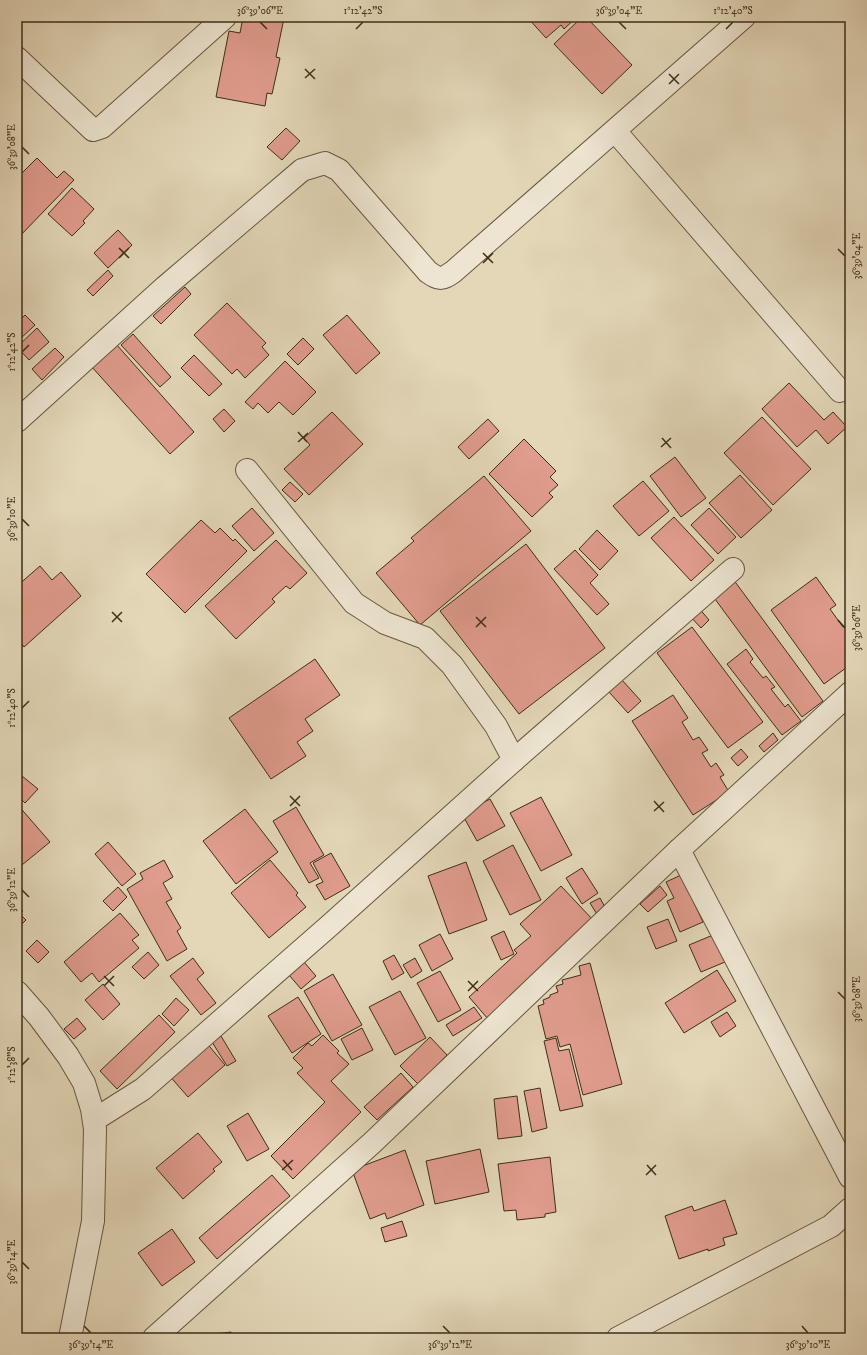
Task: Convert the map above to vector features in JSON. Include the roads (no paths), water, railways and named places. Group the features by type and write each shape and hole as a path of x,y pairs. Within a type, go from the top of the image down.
{"street":[{"path":"17,58 93,130 102,127 225,17"},
{"path":"17,421 165,287 302,170 325,163 339,170 428,272 436,278 444,279 454,272 744,17"},
{"path":"615,131 840,391"},
{"path":"247,470 354,603 385,623 425,638 452,665 496,726 514,760"},
{"path":"94,1120 143,1089 329,926 514,760 733,569"},
{"path":"154,1338 372,1143 679,850 850,693"},
{"path":"679,850 850,1177"},
{"path":"17,992 39,1017 68,1056 84,1083 94,1120 93,1221 70,1338"},
{"path":"618,1338 831,1226 850,1209"}]}
